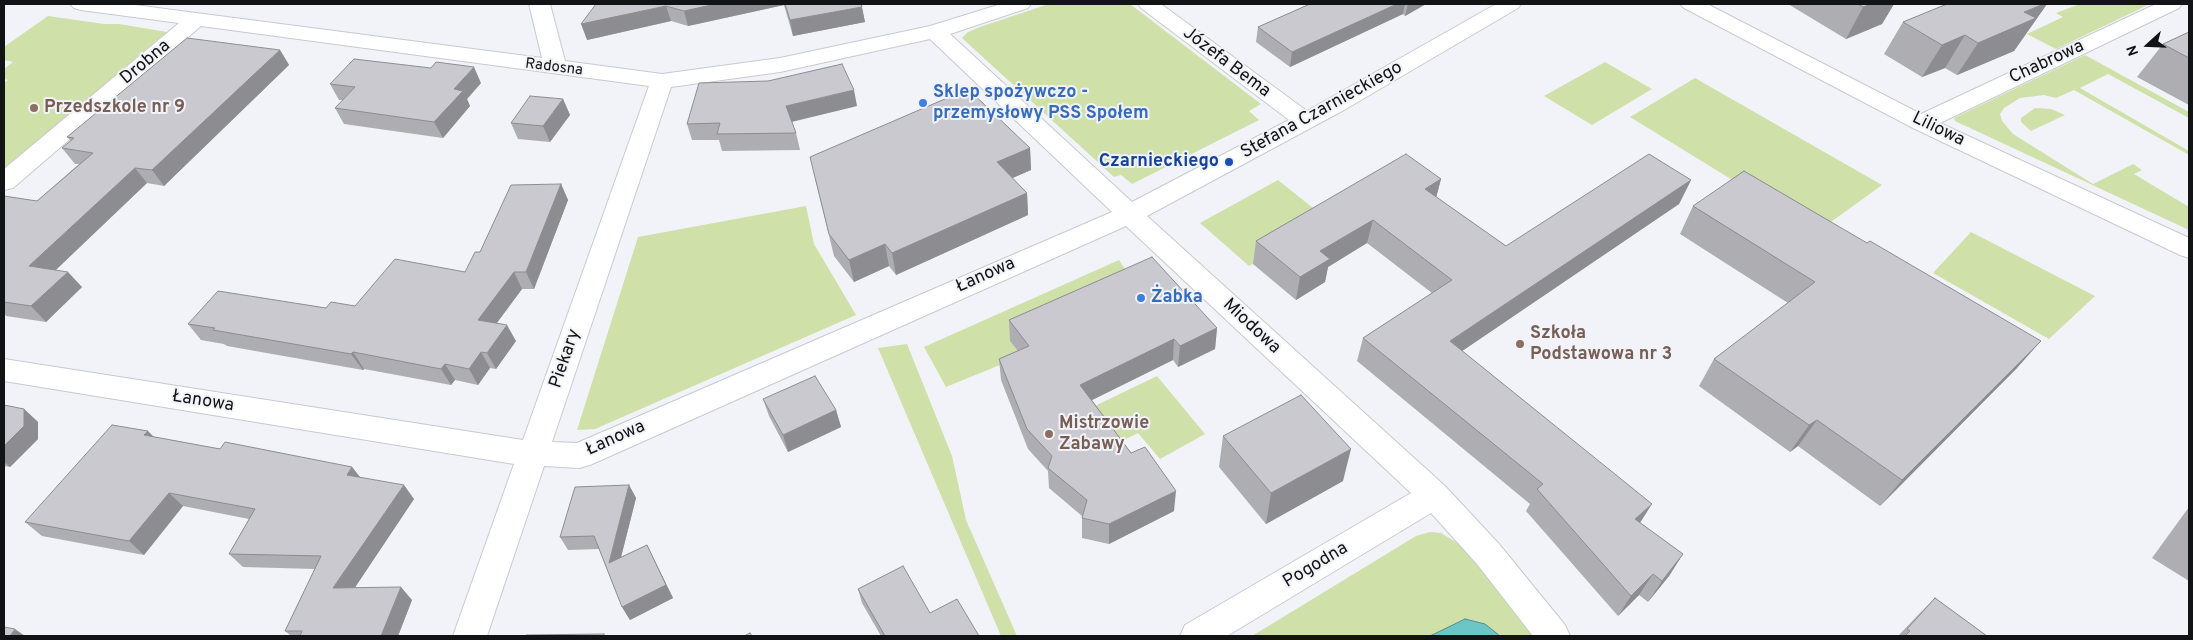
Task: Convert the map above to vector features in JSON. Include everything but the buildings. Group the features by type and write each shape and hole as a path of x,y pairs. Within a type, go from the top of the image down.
{"street":[{"name":"Radosna","path":"81,4 662,81 780,65 935,32 1021,4"},
{"path":"540,4 555,68"},
{"name":"Józefa Bema","path":"1148,4 1306,122"},
{"name":"Stefana Czarnieckiego","path":"1130,214 1306,122 1511,4"},
{"name":"Liliowa","path":"1690,4 1921,123 2189,249"},
{"name":"Chabrowa","path":"1921,123 2172,4"},
{"name":"Drobna","path":"4,182 196,20"},
{"name":"Miodowa","path":"935,32 1278,353 1434,495 1488,554 1553,636"},
{"name":"Piekary","path":"470,636 662,81"},
{"name":"Łanowa","path":"4,370 534,453 579,456 1130,214"},
{"name":"Pogodna","path":"1198,636 1434,495"}],"green space":[{"path":"1049,4 1130,4 1261,104 1249,111 1259,120 1132,184 1121,175 1114,177 962,38 968,32 980,27"},
{"path":"2080,4 2150,4 2056,49 2027,34 2063,17 2056,13"},
{"name":"Przedszkole nr 9","path":"48,16 104,24 119,24 167,32 4,169 4,83 8,80 4,79 4,69 13,62 4,60 4,47"},
{"path":"2085,55 2189,112 2189,118 2108,74 2080,88 2189,151 2189,155 2074,90 2056,98 2044,95 2020,98 2004,108 2000,114 2002,121 2013,134 2093,184 2133,164 2142,170 2134,174 2189,207 2189,230 1955,121 1954,118"},
{"path":"1605,62 1652,89 1592,125 1544,96"},
{"path":"1695,78 1882,185 1817,232 1630,117"},
{"path":"2035,108 2051,109 2065,115 2031,131 2021,122 2021,118"},
{"path":"1278,180 1328,220 1249,266 1200,223"},
{"path":"806,206 814,244 856,315 595,429 577,430 638,237"},
{"path":"1971,232 2095,296 2049,339 1933,273"},
{"path":"1119,260 1133,281 1011,341 1022,356 946,387 924,347"},
{"path":"907,344 952,456 966,520 1017,636 1001,636 878,348"},
{"path":"1157,376 1205,434 1160,459 1138,433 1122,441 1095,406"},
{"path":"1430,532 1441,533 1464,547 1498,584 1537,636 1252,636 1416,536"}],"water":[{"path":"1465,619 1485,624 1500,636 1430,636"}],"place":[{"name":"Sklep spożywczo - przemysłowy PSS Społem","path":"923,103"},
{"name":"Przedszkole nr 9","path":"34,108"},
{"name":"Czarnieckiego","path":"1229,162"},
{"name":"Żabka","path":"1141,298"},
{"name":"Szkoła Podstawowa nr 3","path":"1520,344"},
{"name":"Mistrzowie Zabawy","path":"1049,434"}]}
